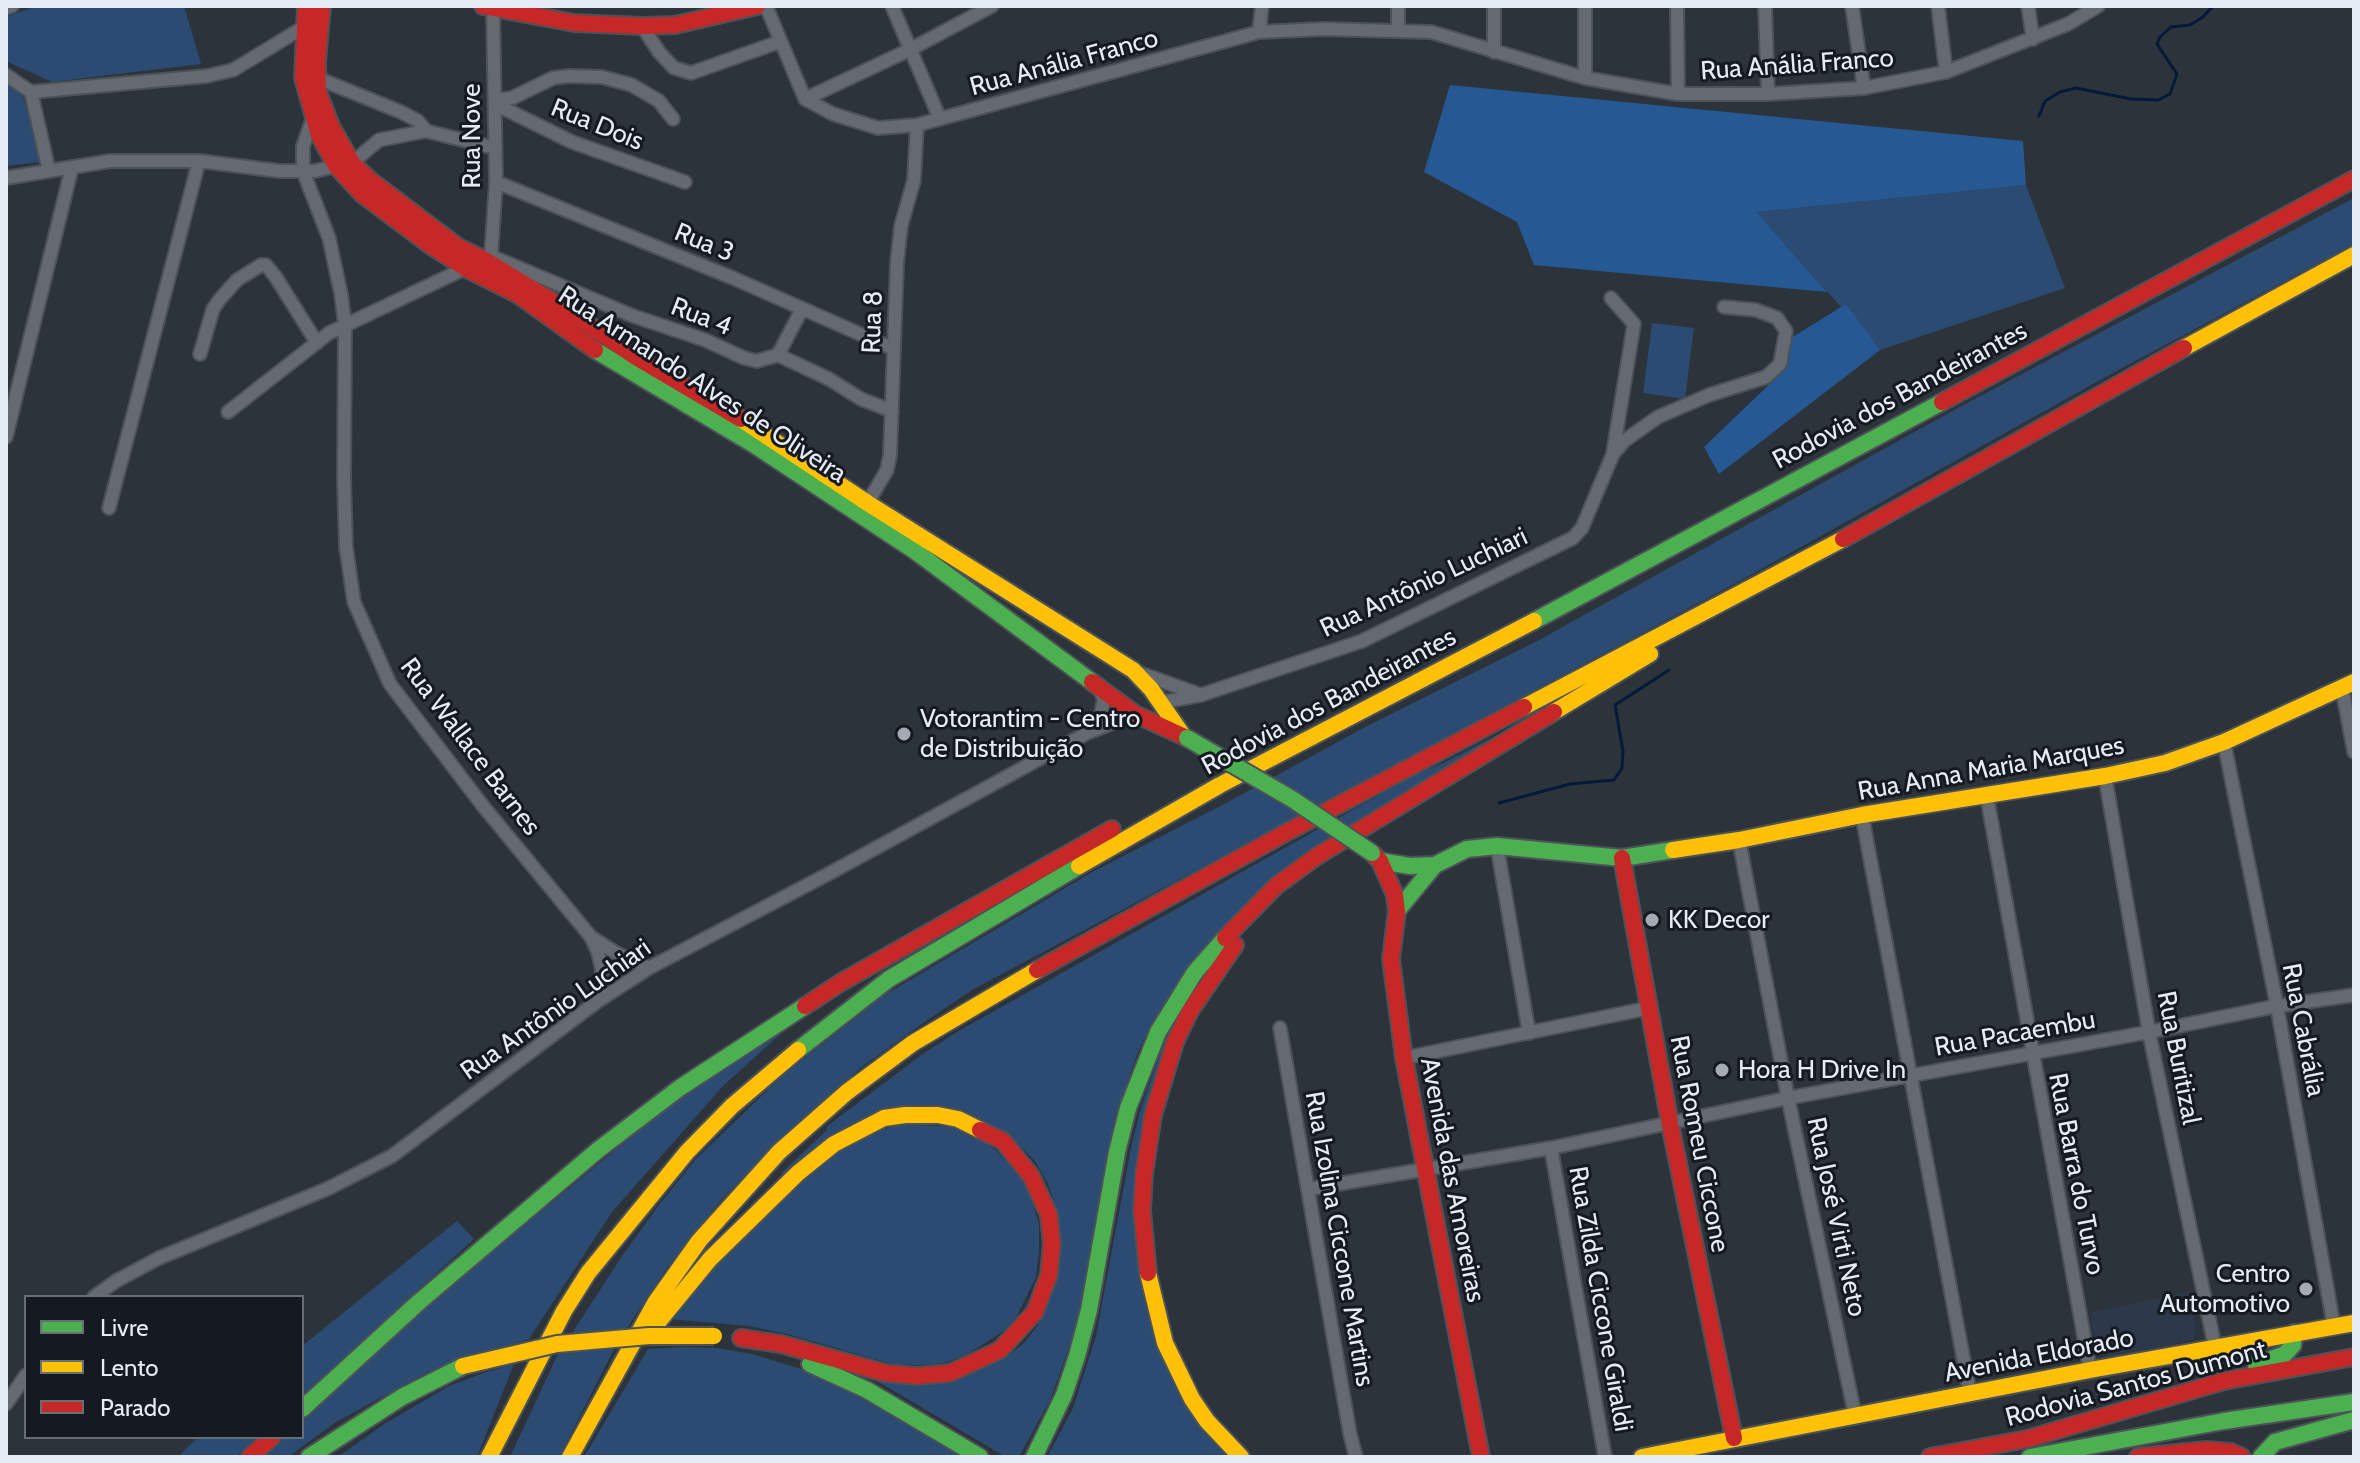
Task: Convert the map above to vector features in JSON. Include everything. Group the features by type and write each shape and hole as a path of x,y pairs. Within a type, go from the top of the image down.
{"main road":[{"name":"Rua Armando Alves de Oliveira","path":"306,6 303,78 313,118 319,135 344,164 362,194 405,228 467,269 517,294 598,352 1133,670 1185,736"},
{"name":"Rua Armando Alves de Oliveira","path":"322,6 317,78 324,110 344,164 458,247 488,258 636,357 732,413 1135,714 1185,736 1292,799 1376,857"},
{"path":"488,8 574,23 642,26 675,25 757,6"},
{"name":"Rodovia dos Bandeirantes","path":"489,1457 564,1311 588,1273 656,1187 732,1106 889,979 995,914 1220,785 1600,587 2354,179"},
{"path":"570,1457 655,1303 699,1241 779,1152 847,1092 913,1043 1012,984 1287,832 1895,511 2117,384 2354,255"},
{"path":"1034,1457 1064,1395 1077,1356 1089,1310 1128,1108 1158,1032 1195,972 1247,913 1276,886 1358,829 1791,566"},
{"path":"1097,683 1103,672 1117,662"},
{"name":"Rua Anna Maria Marques","path":"1622,858 1739,840 1862,815 1987,797 2165,763 2224,742 2348,685"},
{"path":"1135,714 1159,703"},
{"path":"304,1407 419,1302 598,1150 681,1087 840,983 1058,859 1127,821 1220,785"},
{"path":"1241,1457 1207,1421 1192,1399 1165,1343 1157,1315 1149,1279 1143,1221 1144,1174 1150,1130 1175,1042 1208,983 1256,921 1358,829"},
{"path":"1397,911 1435,865 1467,849 1497,846 1622,858"},
{"path":"1376,857 1410,866 1435,865"},
{"name":"Avenida das Amoreiras","path":"1376,857 1392,885 1397,911 1391,959 1404,1058 1481,1457"},
{"name":"Rua Romeu Ciccone","path":"1622,858 1670,1124 1734,1438"},
{"path":"309,1457 402,1397 463,1366 557,1344 649,1336 714,1336 781,1344 885,1373 917,1376 950,1373 1000,1350 1035,1312 1049,1275 1052,1244 1049,1215 1031,1176 1003,1141 958,1119 938,1115 884,1118 834,1144 750,1217 710,1259 613,1377"},
{"name":"Avenida Eldorado","path":"1642,1457 2090,1370 2354,1323"},
{"path":"2224,1381 2244,1369 2285,1354 2293,1345 2294,1333"},
{"path":"741,1338 826,1370 867,1390 980,1457"},
{"name":"Rodovia Santos Dumont","path":"1930,1457 2027,1439 2224,1381 2354,1357"},
{"name":"Rodovia Santos Dumont","path":"2030,1457 2193,1426 2354,1402"},
{"path":"2261,1457 2275,1442 2354,1420"},
{"path":"318,1457 351,1429"},
{"path":"250,1457 270,1439"},
{"path":"2138,1457 2206,1450 2231,1452 2242,1457"}],"street":[{"path":"766,6 805,99 909,50 992,6"},
{"path":"892,6 940,119"},
{"path":"1259,32 1262,6"},
{"path":"1398,6 1398,31"},
{"path":"1494,6 1494,52"},
{"path":"1585,6 1585,78"},
{"path":"1677,6 1678,94"},
{"path":"1765,6 1768,94"},
{"path":"1852,6 1864,88"},
{"path":"1938,6 1946,72"},
{"path":"2028,6 2033,39"},
{"name":"Rua Anália Franco","path":"805,99 833,114 878,128 917,125 1259,32 1345,29 1431,32 1585,78 1678,94 1768,94 1864,88 1946,72 2068,24 2098,6"},
{"name":"Rua Nove","path":"488,8 495,102 496,182 488,258"},
{"path":"642,26 674,68 691,73 779,42"},
{"path":"6,75 31,92 207,76 233,70 304,27"},
{"path":"495,102 512,98 553,78 602,77 632,85 659,101 673,119"},
{"path":"317,78 401,112 418,121 426,131"},
{"path":"31,92 49,171"},
{"name":"Rua Dois","path":"495,102 572,142 685,182"},
{"name":"Rua Wallace Barnes","path":"313,118 303,146 303,171 329,238 345,325 346,547 359,618 390,684 591,937 602,970 598,1001"},
{"name":"Rua 8","path":"864,509 887,470 890,455 898,246 914,180 917,125"},
{"path":"6,178 110,161 199,161 264,170 324,170 344,164 379,140 426,131 495,148"},
{"path":"109,508 199,161"},
{"path":"6,437 72,167"},
{"name":"Rua 3","path":"496,182 733,278 894,349"},
{"path":"228,412 329,333 488,258"},
{"name":"Rua 4","path":"488,258 633,316 705,340 744,358 757,361 778,355 829,379 861,399 892,411"},
{"path":"200,354 213,309 246,273 259,265 266,265 275,276 317,343"},
{"path":"1611,298 1634,324 1613,454"},
{"path":"1613,454 1632,434 1658,417 1709,395 1766,377 1777,369 1783,358 1786,331 1777,318 1756,310 1724,307"},
{"path":"778,355 802,309"},
{"name":"Rua Antônio Luchiari","path":"1159,703 1201,695 1374,636 1573,538 1582,528 1613,454"},
{"path":"1133,670 1201,695"},
{"path":"1087,733 1100,719 1104,699 1097,683"},
{"path":"2348,685 2354,752"},
{"name":"Rua Antônio Luchiari","path":"97,1295 159,1258 327,1189 392,1156 598,1001 649,968 1087,733 1135,714"},
{"name":"Rua Cabrália","path":"2224,742 2277,1006 2334,1327"},
{"name":"Rua Buritizal","path":"2105,776 2149,1032 2215,1347"},
{"name":"Rua Barra do Turvo","path":"1987,797 2090,1370"},
{"path":"1862,815 1970,1394"},
{"name":"Rua José Virti Neto","path":"1739,840 1788,1098 1855,1415"},
{"path":"1497,846 1529,1033"},
{"name":"Rua Wallace Barnes","path":"591,937 649,968"},
{"name":"Rua Pacaembu","path":"1308,1189 1551,1148 1788,1098 2277,1006 2354,995"},
{"path":"1404,1058 1649,1008"},
{"name":"Rua Izolina Ciccone Martins","path":"1280,1028 1356,1457"},
{"name":"Rua Zilda Ciccone Giraldi","path":"1551,1148 1605,1457"},
{"path":"6,1404 24,1378"}],"shaded area":[{"path":"37,6 184,6 201,64 52,82 6,61 6,17"},
{"path":"6,82 23,96 41,162 6,166"},
{"path":"1450,85 2023,141 2026,185 1756,212 1827,292 1534,265 1517,222 1424,172"},
{"path":"2026,185 2065,288 1880,350 1755,212"},
{"path":"2354,198 2354,244 2111,374 1749,576 972,990 913,1030 863,1066 782,1137 719,1202 664,1272 634,1317 559,1457 510,1457 556,1358 622,1256 696,1159 781,1077 883,996 1094,871 1369,725 1539,640 1954,410"},
{"path":"1846,304 1880,350 1719,474 1704,447 1779,375 1791,338"},
{"path":"1652,323 1694,328 1685,399 1643,393"},
{"path":"1503,732 1350,827 1154,1019 1128,1080 1076,1327 1051,1398 1019,1457 1006,1457 870,1377 1006,1357 1024,1343 1038,1325 1057,1210 1048,1184 1035,1161 1014,1140 927,1105 781,1173 827,1130 826,1127 955,1033 1420,772"},
{"path":"786,1029 723,1086 612,1212 529,1339 428,1372 336,1422 288,1457 261,1457 280,1439 304,1439 304,1416 413,1318 668,1106"},
{"path":"1167,1034 1158,1075 1145,1290 1232,1457 1047,1457 1073,1408 1096,1336 1132,1143"},
{"path":"902,1124 951,1127 979,1138 997,1151 1020,1176 1031,1198 1039,1225 1036,1277 1016,1318 1001,1333 966,1355 945,1363 892,1364 749,1326 668,1319 734,1244 831,1155 866,1135"},
{"path":"457,1221 474,1239 304,1394 304,1344"},
{"path":"2189,1291 2196,1332 2194,1340 2117,1356 2096,1355 2090,1313"},
{"path":"684,1347 752,1354 832,1381 967,1457 584,1457 648,1349"},
{"path":"514,1364 477,1457 338,1457 384,1424 449,1386"},
{"path":"196,1439 255,1439 236,1457 178,1457"}],"waterway":[{"path":"2039,116 2045,101 2060,92 2076,88 2131,99 2158,100 2170,94 2177,74 2157,44 2160,37 2171,27 2190,25 2213,6"},
{"path":"1499,803 1570,784 1614,780 1622,768 1623,751 1615,705 1669,670"}],"traffic: fast":[{"path":"595,350 756,446 915,551 1092,682"},
{"path":"1534,621 1942,402"},
{"path":"1187,738 1292,799 1372,853"},
{"path":"1397,911 1435,865 1467,849 1497,846 1622,858 1673,850"},
{"path":"1380,861 1410,866 1435,865"},
{"path":"798,1050 889,979 1079,866"},
{"path":"1034,1457 1064,1395 1077,1356 1089,1310 1117,1152 1128,1108 1158,1032 1195,972 1225,938"},
{"path":"304,1407 419,1302 598,1150 681,1087 805,1006"},
{"path":"2256,1365 2285,1354 2293,1345 2294,1333"},
{"path":"810,1364 867,1390 980,1457"},
{"path":"309,1457 402,1397 463,1366"},
{"path":"2030,1457 2224,1421 2354,1402"},
{"path":"2261,1457 2275,1442 2354,1420"}],"traffic: slow":[{"path":"2184,348 2354,255"},
{"path":"741,419 869,504 1133,670 1151,689 1182,734"},
{"path":"1524,707 1843,539"},
{"path":"1079,866 1220,785 1534,621"},
{"path":"1554,712 1650,654"},
{"path":"1673,850 2165,763 2224,742 2354,682"},
{"path":"570,1457 655,1303 699,1241 779,1152 847,1092 913,1043 1037,970"},
{"path":"489,1457 564,1311 588,1273 687,1152 732,1106 798,1050"},
{"path":"655,1326 710,1259 798,1173 834,1144 884,1118 905,1115 938,1115 958,1119 980,1130"},
{"path":"1148,1273 1165,1343 1192,1399 1207,1421 1241,1457"},
{"path":"1642,1457 2090,1370 2354,1323"},
{"path":"463,1366 557,1344 649,1336 714,1336"}],"traffic: jam":[{"path":"306,6 303,78 319,135 336,166 362,194 430,245 467,269 517,294 595,350"},
{"path":"322,6 317,61 318,92 331,126 352,163 458,247 485,260 636,357 741,419"},
{"path":"483,6 574,23 642,26 675,25 757,6"},
{"path":"1942,402 2354,179"},
{"path":"1843,539 2184,348"},
{"path":"1092,682 1135,714 1187,738"},
{"path":"1037,970 1287,832 1524,707"},
{"path":"1225,938 1276,886 1317,856 1554,712"},
{"path":"805,1006 840,983 1112,829"},
{"path":"1372,853 1380,861 1395,895 1397,911 1391,959 1404,1058 1481,1457"},
{"path":"1622,858 1670,1124 1734,1438"},
{"path":"1148,1273 1142,1211 1153,1115 1175,1042 1190,1011 1235,945"},
{"path":"741,1338 781,1344 885,1373 917,1376 950,1373 1000,1350 1035,1312 1049,1275 1052,1244 1049,1215 1031,1176 1003,1141 980,1130"},
{"path":"1930,1457 2027,1439 2224,1381 2354,1357"},
{"path":"250,1457 270,1439"},
{"path":"2138,1457 2206,1450 2231,1452 2242,1457"}],"place":[{"name":"Votorantim - Centro de Distribuição","path":"904,734"},
{"name":"KK Decor","path":"1652,920"},
{"name":"Hora H Drive In","path":"1722,1070"},
{"name":"Centro Automotivo","path":"2306,1289"}]}
